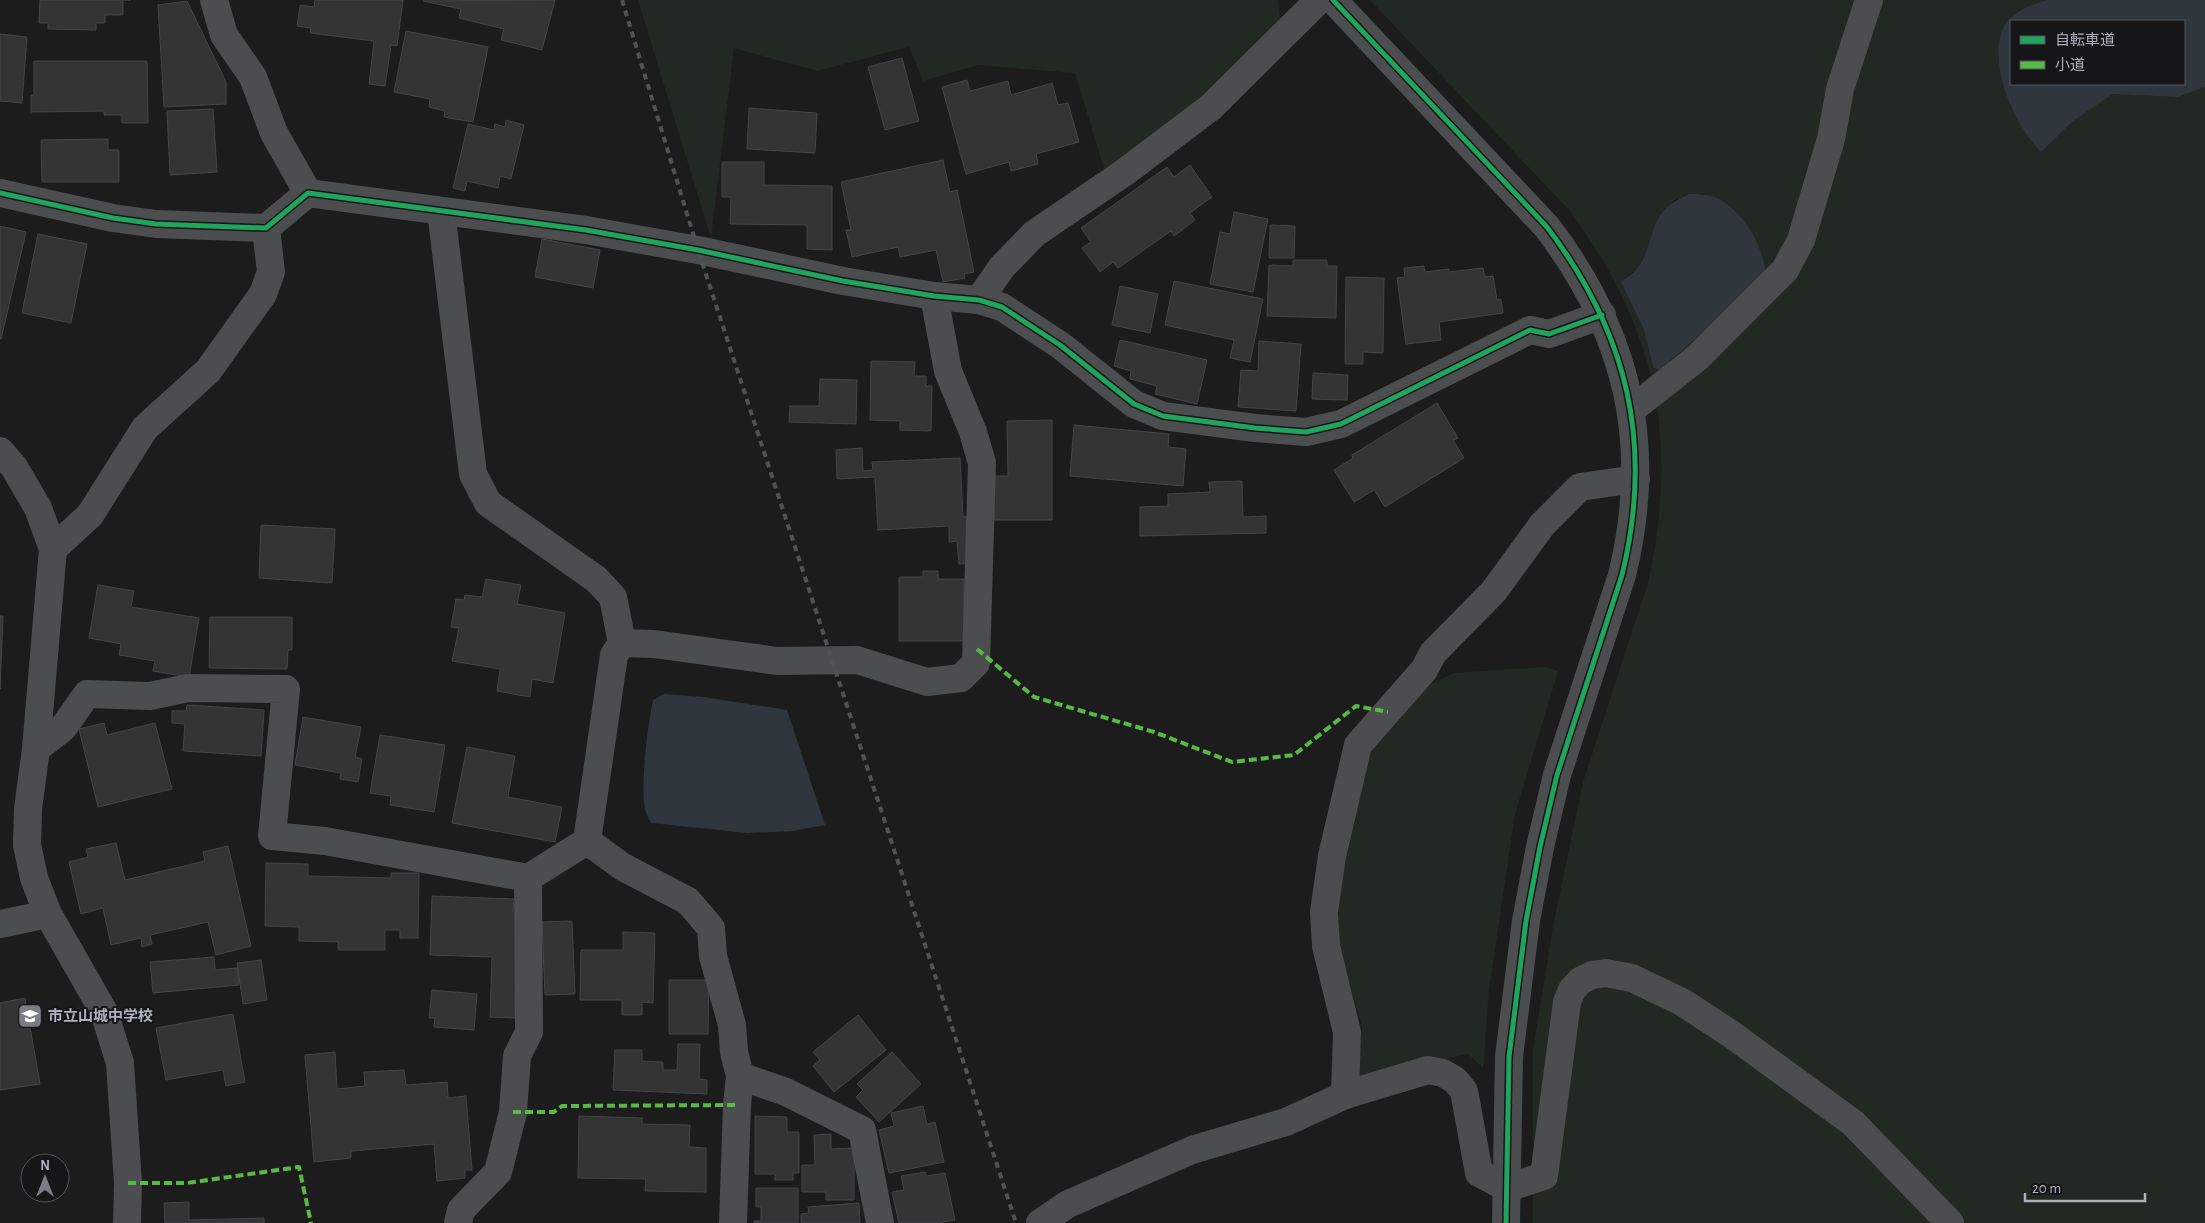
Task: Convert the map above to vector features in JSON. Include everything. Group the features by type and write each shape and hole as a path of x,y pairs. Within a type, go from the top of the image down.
{"street":[{"path":"214,0 224,35 253,77 274,133 308,193"},
{"path":"979,300 1002,267 1034,234 1126,172 1211,107 1319,0"},
{"path":"1333,0 1547,227 1582,276 1602,315 1614,346 1631,410 1636,479 1629,544 1622,575 1557,775 1538,857 1519,970 1509,1057 1506,1223"},
{"path":"1631,410 1697,358 1785,270 1801,240 1831,140 1840,89 1868,0"},
{"path":"0,193 113,218 156,224 266,228 308,193 586,230 698,250 844,281 934,296 979,300 1002,307 1060,345 1134,404 1164,416 1306,432 1341,424 1530,330 1549,334 1602,315"},
{"path":"442,211 473,474 488,503 596,579 613,597 622,643 614,655 587,842"},
{"path":"53,549 90,514 145,428 208,371 263,294 271,272 266,228"},
{"path":"622,643 654,644 777,661 857,660 927,682 961,678 976,663 982,463 974,432 948,371 934,296"},
{"path":"0,451 14,467 38,508 53,549 36,749 28,810 27,845 34,878 48,914 104,1012 120,1063 128,1183 127,1223"},
{"path":"1345,1095 1347,1032 1326,946 1324,912 1332,856 1358,745 1424,670 1433,653 1494,591 1542,525 1580,487 1636,479"},
{"path":"36,749 63,728 87,694 150,696 188,688 286,689 272,836 325,842 528,878 587,842"},
{"path":"587,842 623,868 688,901 711,928 713,956 732,1025 734,1052 740,1076 737,1105 733,1223"},
{"path":"458,1223 461,1210 498,1172 512,1112 518,1056 529,1032 528,878"},
{"path":"0,924 48,914"},
{"path":"1040,1223 1068,1204 1192,1150 1286,1122 1345,1095 1428,1070 1443,1073 1455,1080 1464,1091 1479,1173 1506,1188 1544,1176 1566,1002 1572,990 1580,981 1592,975 1606,973 1632,978 1682,1002 1731,1034 1853,1123 1950,1223"},
{"path":"740,1076 786,1092 862,1130 880,1223"}],"shaded area":[{"path":"638,0 1278,0 1281,29 1157,138 1105,172 1075,73 978,65 923,81 909,47 817,71 734,48 711,238"},
{"path":"1370,0 2047,0 2019,10 2007,22 1998,58 2010,107 2041,151 2073,121 2113,94 2178,97 2205,87 2205,1223 1533,1223 1533,1050 1553,926 1583,782 1648,583 1657,530 1661,480 1660,432 1653,386 1640,341 1622,297 1598,253 1568,209","holes":["1689,194 1705,194 1653,367 1644,330 1621,282 1638,267 1673,201"]},
{"path":"2047,0 2205,0 2205,87 2178,97 2113,94 2073,121 2041,152 2024,130 2010,104 2001,75 1999,60 2001,33 2007,22 2025,8"},
{"path":"1689,194 1715,197 1728,205 1744,221 1756,241 1765,272 1710,326 1659,370 1653,367 1644,330 1621,282 1639,266 1660,216 1675,201"},
{"path":"1546,667 1558,671 1515,814 1489,990 1483,1068 1468,1054 1358,1076 1362,1027 1339,944 1339,884 1368,749 1429,685 1454,673"},
{"path":"664,694 704,697 787,710 825,825 793,831 748,833 651,823 645,811 643,786 645,755 653,700"}],"building":[{"path":"40,0 123,0 123,15 105,15 105,23 96,23 96,30 48,29 48,23 39,23"},
{"path":"315,0 403,0 397,46 391,45 385,86 369,84 374,41 310,33 311,28 297,26 300,5 314,7"},
{"path":"555,0 542,50 501,40 504,29 459,18 461,9 423,1"},
{"path":"187,1 226,82 226,104 164,107 158,5"},
{"path":"406,31 488,47 473,122 444,117 445,111 429,107 430,99 394,92"},
{"path":"0,34 27,37 22,103 0,101"},
{"path":"902,58 919,121 885,130 868,67"},
{"path":"34,61 147,61 148,123 122,123 122,115 104,115 104,111 31,112 31,95 34,95"},
{"path":"967,80 970,91 1008,81 1011,95 1052,83 1058,105 1068,103 1079,142 1036,154 1038,164 1011,171 1009,162 966,174 942,87"},
{"path":"749,108 817,113 815,153 747,149"},
{"path":"213,109 217,172 170,175 167,111"},
{"path":"506,120 524,125 511,179 500,176 498,188 467,181 465,191 453,188 468,124 494,130 495,124 505,127"},
{"path":"108,139 108,150 119,150 119,182 42,182 41,140"},
{"path":"943,160 950,192 957,190 974,272 964,274 965,278 943,282 936,250 900,257 898,247 852,257 846,230 851,230 841,182"},
{"path":"722,162 764,162 764,185 832,186 832,250 807,249 807,225 730,224 731,197 722,197"},
{"path":"1190,165 1212,197 1190,213 1195,220 1174,236 1171,231 1118,268 1113,262 1100,272 1082,248 1091,242 1081,228 1167,167 1174,177"},
{"path":"1234,212 1268,219 1253,292 1210,284 1220,232 1230,234"},
{"path":"1270,225 1295,226 1294,258 1269,258"},
{"path":"0,226 26,232 1,339 0,339"},
{"path":"38,234 87,244 71,323 22,313"},
{"path":"542,239 600,250 593,288 535,277"},
{"path":"1293,260 1327,260 1327,266 1337,266 1336,318 1267,316 1269,265 1293,266"},
{"path":"1424,266 1425,272 1449,269 1449,272 1483,268 1485,277 1493,276 1497,300 1501,299 1503,313 1439,322 1441,340 1406,344 1397,278 1405,277 1404,268"},
{"path":"1346,277 1384,278 1383,353 1363,352 1363,364 1345,364"},
{"path":"1174,281 1263,299 1250,362 1230,358 1234,340 1165,325"},
{"path":"1120,286 1158,294 1150,333 1112,325"},
{"path":"1120,340 1207,360 1197,404 1155,394 1157,386 1130,379 1131,371 1114,366"},
{"path":"1259,341 1301,344 1296,411 1238,407 1241,370 1258,371"},
{"path":"871,361 915,362 914,376 926,376 926,386 932,386 931,431 900,430 900,421 870,420"},
{"path":"1313,373 1348,375 1347,400 1312,399"},
{"path":"820,379 857,380 856,424 789,422 790,406 819,406"},
{"path":"1437,403 1458,438 1453,440 1464,458 1385,507 1374,490 1354,502 1334,470 1353,458 1352,455"},
{"path":"1052,420 1052,520 994,520 994,476 1008,476 1007,421"},
{"path":"1074,425 1169,434 1168,447 1186,449 1183,486 1070,476"},
{"path":"862,448 863,471 873,470 872,462 960,458 963,517 972,517 974,563 959,564 957,541 949,542 949,526 878,530 875,477 837,479 836,450"},
{"path":"1242,481 1243,517 1266,516 1266,533 1140,536 1140,507 1168,506 1168,494 1210,492 1209,482"},
{"path":"261,525 335,529 332,583 259,578"},
{"path":"923,571 938,571 938,579 964,579 964,641 899,641 899,577 923,577"},
{"path":"486,579 521,585 517,604 565,613 553,683 532,679 530,697 497,691 500,669 452,661 459,628 451,627 456,599 464,600 465,595 482,597"},
{"path":"98,585 134,591 131,607 199,618 189,677 153,671 155,661 119,655 121,644 89,638"},
{"path":"0,616 3,616 0,689"},
{"path":"210,617 292,617 292,650 288,650 287,669 209,668"},
{"path":"187,705 264,710 261,756 183,751 185,724 172,723 172,711 186,711"},
{"path":"303,717 361,727 355,757 362,759 358,782 340,779 341,773 295,765"},
{"path":"104,723 107,735 155,723 172,789 98,807 79,729"},
{"path":"380,735 445,745 434,812 390,805 391,796 370,793"},
{"path":"467,747 515,756 508,797 562,807 555,842 452,823"},
{"path":"116,843 125,880 205,861 203,852 228,846 251,946 216,955 208,922 150,935 152,944 142,947 141,938 111,945 103,908 81,914 69,862 88,857 86,849"},
{"path":"266,863 308,864 308,876 391,878 391,873 419,873 418,938 400,938 400,930 385,930 385,950 338,950 338,942 299,941 299,927 265,926"},
{"path":"432,896 514,899 513,912 520,912 516,1018 490,1017 492,957 430,955"},
{"path":"572,921 575,994 545,995 542,922"},
{"path":"623,932 655,933 653,1003 642,1002 642,1015 622,1015 622,1000 580,1000 581,950 623,950"},
{"path":"214,957 215,970 237,968 239,985 153,993 150,962"},
{"path":"261,960 267,1000 243,1004 237,963"},
{"path":"669,980 709,980 708,1034 669,1034"},
{"path":"432,990 477,994 474,1030 434,1027 435,1018 429,1018"},
{"path":"25,998 40,1084 0,1090 0,1003"},
{"path":"233,1014 245,1082 226,1086 223,1070 166,1080 156,1028"},
{"path":"858,1015 886,1050 834,1092 813,1066 820,1060 813,1052"},
{"path":"678,1044 700,1044 699,1079 707,1080 707,1094 613,1090 615,1050 642,1050 642,1061 663,1062 663,1070 677,1070"},
{"path":"335,1052 337,1089 365,1086 364,1072 404,1070 406,1085 447,1082 448,1098 466,1096 472,1170 465,1170 465,1178 437,1181 434,1144 351,1151 351,1158 314,1162 305,1055"},
{"path":"892,1052 921,1084 879,1122 856,1097 863,1090 857,1084"},
{"path":"923,1106 927,1124 935,1122 944,1162 889,1173 879,1130 894,1126 891,1113"},
{"path":"579,1116 642,1118 642,1124 690,1125 689,1147 706,1148 706,1192 645,1191 646,1179 578,1178"},
{"path":"755,1116 787,1117 787,1132 799,1132 799,1173 793,1173 793,1180 775,1180 775,1174 755,1174"},
{"path":"831,1134 831,1149 854,1148 854,1200 826,1200 826,1192 802,1192 802,1165 815,1165 814,1135"},
{"path":"925,1172 926,1176 945,1173 955,1220 938,1223 899,1223 892,1192 904,1190 901,1176"},
{"path":"756,1188 798,1188 798,1223 754,1223 754,1221 761,1221 761,1207 756,1207"},
{"path":"189,1202 189,1220 264,1218 264,1223 165,1223 164,1203"},
{"path":"859,1203 860,1223 801,1223 801,1214 809,1213 808,1207"}],"railway":[{"path":"622,0 698,250 1016,1223"}],"marked path":[{"path":"977,649 1034,697 1154,732 1232,762 1294,755 1356,706 1388,712"},
{"path":"513,1112 554,1112 562,1106 737,1105"},
{"path":"128,1183 187,1183 299,1167 311,1223"}],"cycle path":[{"path":"1333,0 1547,227 1575,267 1597,308 1615,350 1627,392 1634,436 1635,480 1631,527 1622,575 1557,775 1540,847 1526,921 1509,1057 1506,1223"},
{"path":"0,193 113,218 156,224 266,228 308,193 586,230 698,250 843,281 934,296 979,300 1002,307 1060,345 1134,404 1163,416 1255,428 1306,432 1341,424 1530,330 1549,334 1602,315"}],"place":[{"name":"市立山城中学校","path":"30,1016"}]}
